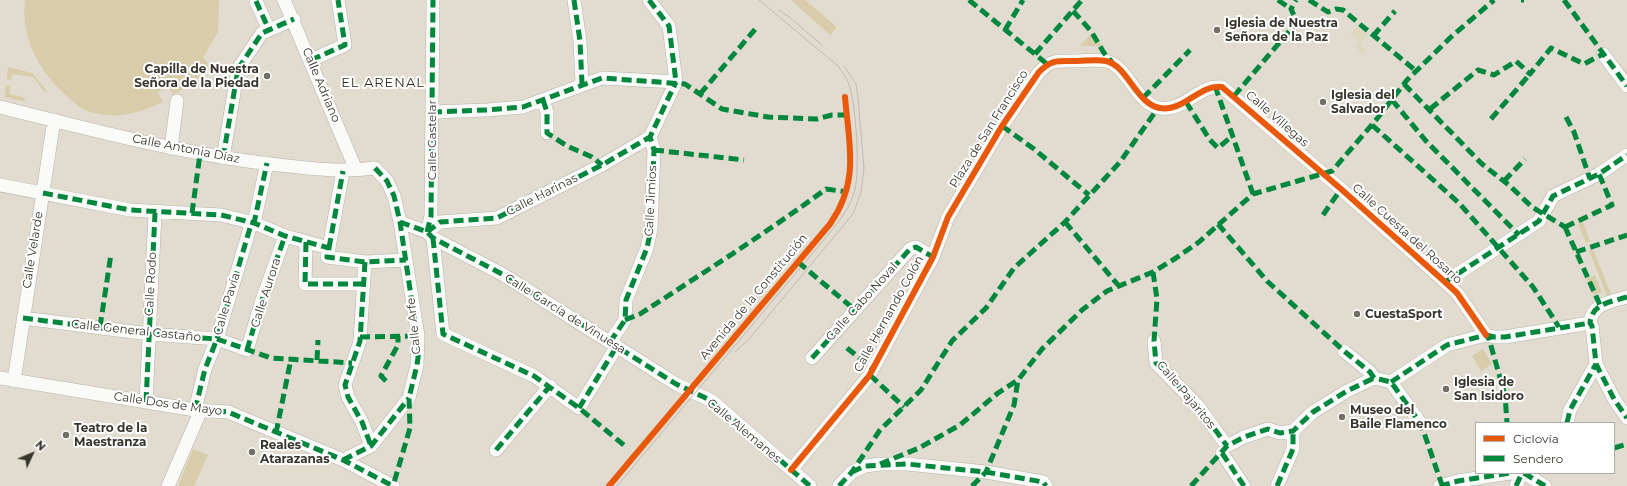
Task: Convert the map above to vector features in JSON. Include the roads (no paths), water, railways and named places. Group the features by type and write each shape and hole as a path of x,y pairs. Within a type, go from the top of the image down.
{"street":[{"name":"Calle Adriano","path":"284,0 294,19 356,170"},
{"path":"311,60 345,45 338,0"},
{"name":"Calle Castelar","path":"433,0 430,235 443,334 534,376 550,386"},
{"path":"574,0 580,41 582,84"},
{"path":"649,0 668,26 676,82 650,137"},
{"path":"256,1 269,30"},
{"path":"223,158 238,69 262,33 294,19"},
{"path":"1603,54 1627,86"},
{"name":"Plaza de San Francisco","path":"948,217 986,152 1039,72 1047,64 1056,61 1099,60 1113,64 1148,102 1158,108 1168,109 1179,106 1214,86"},
{"path":"432,112 522,107 602,78 676,82"},
{"name":"Calle Villegas","path":"1214,86 1222,87 1228,91 1323,174"},
{"path":"543,100 546,112 547,133"},
{"path":"171,148 177,101"},
{"name":"Calle Antonia Díaz","path":"0,107 171,148 223,158 343,171 375,168"},
{"name":"Calle Velarde","path":"14,381 54,120"},
{"name":"Calle Harinas","path":"430,235 440,222 497,218 602,165 650,137"},
{"name":"Calle Jimios","path":"550,386 579,408 614,344 625,320 626,300 647,248 651,229 654,150 650,137"},
{"path":"1445,282 1539,222 1553,196 1599,174 1627,155"},
{"name":"Calle Pavía","path":"168,486 198,410 205,369 217,339 250,228 254,222 267,163"},
{"name":"Calle Arfe","path":"343,460 371,446 409,398 417,365 418,336 400,222 394,196 388,181 375,168"},
{"path":"343,171 327,257 365,262 406,260"},
{"name":"Calle Cuesta del Rosario","path":"1323,174 1457,293 1486,335"},
{"path":"0,185 130,210 154,213 221,215 254,222 285,236 329,248"},
{"name":"Calle Rodo","path":"146,402 154,213"},
{"name":"Calle Hernando Colón","path":"791,470 869,376 933,257 948,217"},
{"name":"Calle García de Vinuesa","path":"400,222 430,235 502,274 676,384 695,393"},
{"name":"Calle Aurora","path":"247,350 261,303 285,236"},
{"path":"306,242 305,284 364,284"},
{"name":"Calle Cabo Noval","path":"812,358 910,248 916,247 933,257"},
{"path":"365,262 360,341 345,385 348,398 362,422 371,446"},
{"path":"1627,297 1600,305 1591,316 1590,323 1592,326 1596,364 1614,399 1627,418"},
{"name":"Calle General Castaño","path":"23,318 149,334 217,339 247,350"},
{"path":"1391,382 1447,345 1486,335 1505,337 1590,323"},
{"name":"Calle Pajaritos","path":"1154,341 1156,363 1198,406 1225,450 1244,486"},
{"path":"1344,351 1370,372 1374,378"},
{"path":"1567,422 1570,410 1596,364"},
{"name":"Calle Dos de Mayo","path":"0,378 198,410 228,412 343,460 393,486"},
{"path":"1225,450 1244,437 1268,429 1280,432 1293,431 1313,412 1347,391 1374,378 1391,382 1421,424"},
{"path":"496,450 550,386"},
{"name":"Calle Alemanes","path":"695,393 712,401 810,486"},
{"path":"1277,486 1293,449 1293,431"},
{"path":"840,486 852,472 865,466 907,464 986,472 1043,482 1046,486"},
{"path":"1440,486 1458,481 1504,474"},
{"path":"1516,486 1522,474"},
{"path":"1525,474 1545,486"}],"tram line":[{"path":"617,486 827,236 844,214 853,196 856,180 857,152 854,106 846,77 838,66 759,0"},
{"path":"779,10 822,45"},
{"path":"735,352 749,339 853,214 861,192 864,168 856,84 844,66"}],"place":[{"name":"Iglesia de Nuestra Señora de la Paz","path":"1217,30"},
{"name":"Capilla de Nuestra Señora de la Piedad","path":"267,76"},
{"name":"Iglesia del Salvador","path":"1323,102"},
{"name":"CuestaSport","path":"1357,314"},
{"name":"Iglesia de San Isidoro","path":"1446,389"},
{"name":"Museo del Baile Flamenco","path":"1342,417"},
{"name":"Teatro de la Maestranza","path":"66,435"},
{"name":"Reales Atarazanas","path":"252,452"}],"district":[{"name":"EL ARENAL","path":"383,83"}]}
